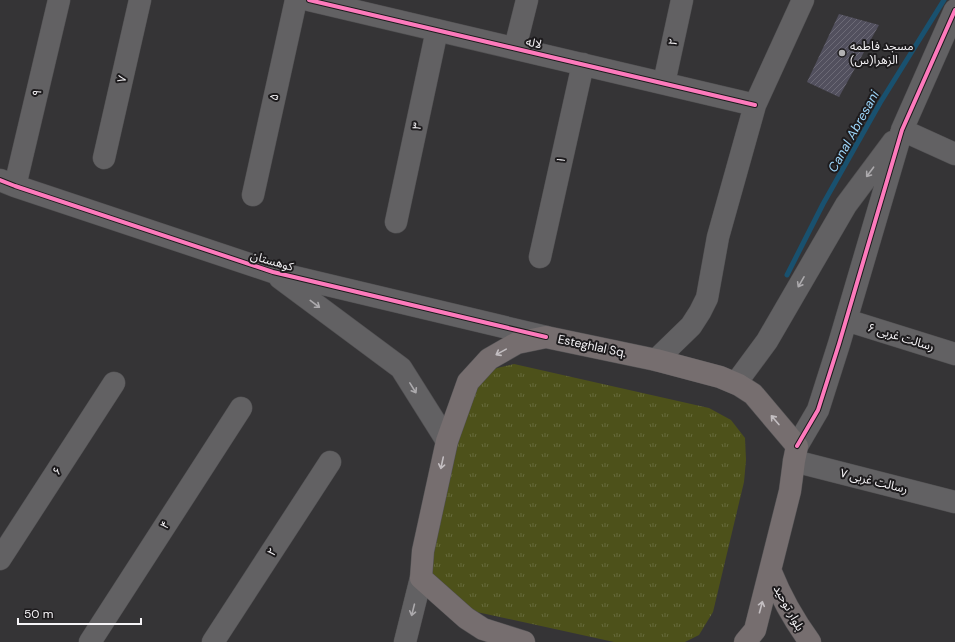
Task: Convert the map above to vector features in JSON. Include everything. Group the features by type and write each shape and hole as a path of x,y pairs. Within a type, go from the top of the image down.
{"main road":[{"name":"Esteghlal Sq.","path":"421,578 423,551 447,441 468,382 489,359 517,343 546,337 656,360 720,377 736,383 753,394 796,453"},
{"path":"745,642 755,630 771,572 779,531 790,491 796,453"},
{"name":"بلوار توحید","path":"771,572 779,592 795,622 810,642"},
{"path":"421,578 466,618 483,629 524,642"}],"street":[{"name":"۹","path":"7,183 59,0"},
{"name":"۷","path":"104,158 140,0"},
{"name":"۵","path":"253,195 296,0"},
{"name":"لاله","path":"309,0 381,8 437,30 755,105"},
{"path":"515,48 526,0"},
{"name":"۲","path":"664,83 682,0"},
{"path":"656,360 691,326 707,298 718,237 755,105 803,0"},
{"path":"796,453 818,410 902,130 954,14"},
{"name":"۳","path":"396,222 437,30"},
{"name":"۱","path":"540,257 583,64"},
{"path":"902,130 955,154"},
{"path":"736,383 767,341 846,205 902,130"},
{"name":"کوهستان","path":"7,183 273,272 546,337"},
{"path":"273,272 401,368 447,441"},
{"name":"رسالت غربی ۶","path":"846,320 955,354"},
{"name":"۶","path":"0,559 114,383"},
{"name":"۴","path":"90,642 241,408"},
{"name":"رسالت غربی ۷","path":"796,453 955,502"},
{"name":"۲","path":"214,642 330,462"},
{"path":"405,642 421,578"}],"green space":[{"path":"514,364 709,408 731,420 745,438 746,460 744,482 713,612 699,635 685,642 614,642 463,609 430,578 425,546 478,379 497,368"}],"building":[{"name":"مسجد فاطمه الزهرا(س)","path":"839,14 879,25 839,97 807,82"}],"waterway":[{"name":"Canal Abresani","path":"787,275 823,204 880,103 944,0"}],"cycle path":[{"path":"309,0 755,105"},
{"path":"797,446 818,410 902,130 955,10"},
{"path":"0,180 273,272 546,337"}],"place":[{"name":"مسجد فاطمه الزهرا(س)","path":"842,53"}]}
